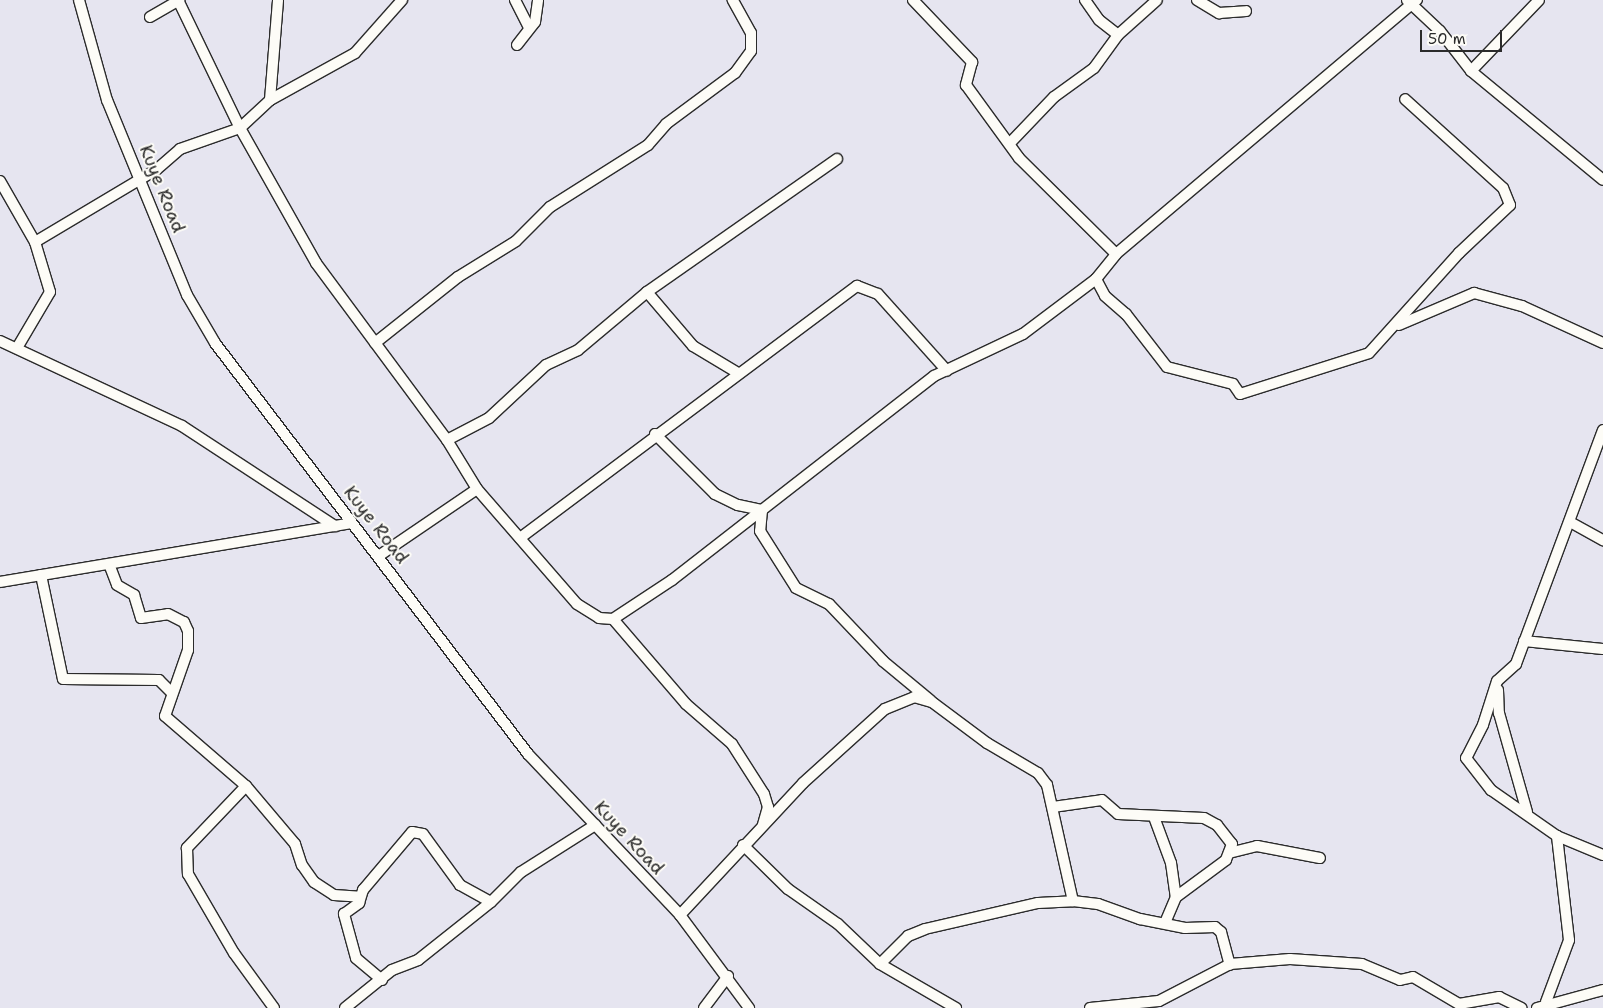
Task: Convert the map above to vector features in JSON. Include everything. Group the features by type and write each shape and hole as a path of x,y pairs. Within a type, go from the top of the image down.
{"street":[{"name":"Kuye Road","path":"79,0 106,100 140,176 187,295 215,343 351,523 380,554 528,754 680,915 728,976 749,1008"},
{"path":"150,17 179,0 240,128 316,263 447,440 477,489 577,604 599,618 613,619 762,510 946,371 1023,334 1096,279 1116,254 1412,2 1471,71 1603,180"},
{"path":"270,100 278,0"},
{"path":"36,242 140,176 156,170 180,149 240,128 270,100 366,45 402,0"},
{"path":"515,0 529,28"},
{"path":"517,45 535,22 538,0"},
{"path":"375,343 458,277 516,241 550,207 648,145 666,124 735,73 751,51 751,33 733,0"},
{"path":"913,0 972,62 966,86 1010,144 1116,254"},
{"path":"1085,0 1099,20 1118,35"},
{"path":"1010,144 1054,96 1100,62 1118,35 1157,0"},
{"path":"1197,0 1219,13 1246,11"},
{"path":"1471,71 1539,0"},
{"path":"1096,279 1105,296 1126,314 1167,367 1233,384 1240,394 1369,354 1398,326 1459,253 1510,204 1503,188 1405,98"},
{"path":"447,440 490,418 546,365 596,338 647,292 836,159"},
{"path":"0,181 36,242 50,292 18,348"},
{"path":"520,538 655,434 857,286 878,294 946,371"},
{"path":"647,292 693,346 738,372"},
{"path":"1398,326 1474,293 1522,306 1603,343"},
{"path":"0,341 182,426 335,526"},
{"path":"1603,430 1516,664 1497,681 1483,725 1466,758 1491,790 1527,812 1557,836 1603,855"},
{"path":"655,434 715,494 738,505 762,510"},
{"path":"380,554 477,489"},
{"path":"762,510 760,531 796,588 830,604 883,661 932,702 987,743 1038,773 1052,807 1072,902"},
{"path":"1570,522 1603,540"},
{"path":"0,582 351,523"},
{"path":"109,564 117,585 134,595 141,618 168,614 184,622 188,650 165,716 246,786 295,844 302,865 314,882 334,895 360,897"},
{"path":"41,575 63,679 159,680 172,693"},
{"path":"613,619 686,704 732,744 764,794 768,807 763,826"},
{"path":"1524,641 1603,650"},
{"path":"1497,681 1499,713 1527,812"},
{"path":"680,915 743,845 885,709 914,697 932,702"},
{"path":"246,786 187,848 188,874 234,953 274,1008"},
{"path":"1052,807 1102,800 1118,814 1204,818 1228,836 1230,853"},
{"path":"1154,817 1171,863 1176,896"},
{"path":"345,1008 392,970 418,960 492,902 521,872 595,825"},
{"path":"382,980 356,958 348,937 344,914 360,897 406,836 417,831 460,885 492,902"},
{"path":"1542,1005 1569,940 1557,836"},
{"path":"743,845 788,889 838,924 880,964 956,1008"},
{"path":"1165,923 1176,896 1230,853 1257,846 1320,858"},
{"path":"880,964 908,936 924,929 1038,903 1072,902 1165,923 1215,927 1221,932 1230,965"},
{"path":"1090,1008 1160,1005 1230,965 1290,958 1362,964 1400,980 1413,977 1459,1004 1499,997 1522,1008"},
{"path":"704,1008 728,976"},
{"path":"1542,1005 1603,990"}]}
